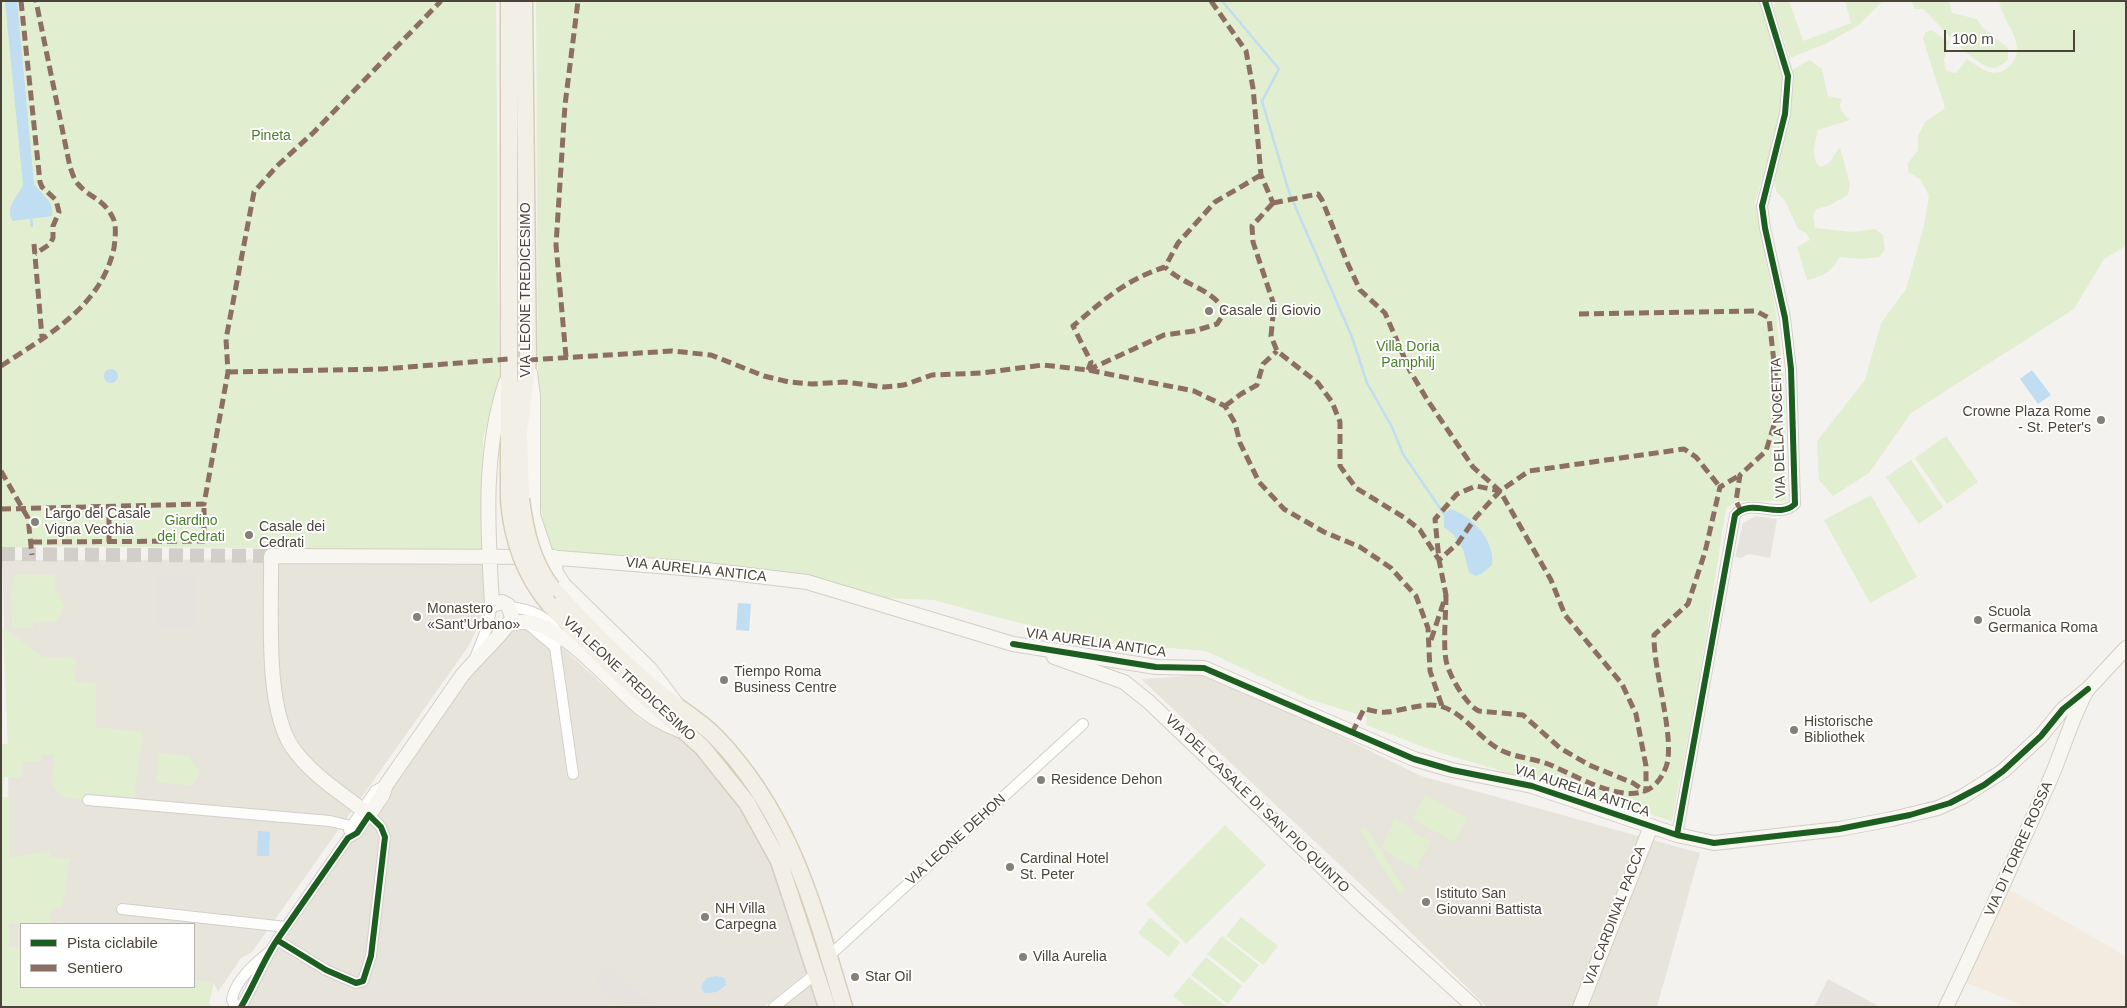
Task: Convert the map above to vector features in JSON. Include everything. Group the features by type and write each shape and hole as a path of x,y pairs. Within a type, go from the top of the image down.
{"main road":[{"name":"VIA LEONE TREDICESIMO","path":"508,1 508,376 515,499"},
{"name":"VIA LEONE TREDICESIMO","path":"524,1 528,360 519,431 515,499 511,522 522,559 535,584 551,596 630,668 706,728 751,780 775,816 790,844 804,879 844,1007"},
{"path":"528,360 533,396 533,515 556,573 564,585 650,669 679,708"},
{"path":"365,813 382,796 386,785 474,660 508,625 512,616 510,607 502,602 492,604 489,555 492,435 508,376"},
{"name":"VIA AURELIA ANTICA","path":"365,813 316,775 292,746 280,722 273,695 271,556 489,555 551,557 707,570 807,582 1013,644 1156,667 1191,666 1210,669 1414,759 1452,770 1532,786 1677,835 1708,842 1759,839 1839,829 1923,812 1950,803 1984,785 2003,771 2041,736 2063,709 2088,689 2126,648"},
{"name":"VIA LEONE TREDICESIMO","path":"551,596 622,676 688,734 712,758 735,787 775,851 818,972 827,1007"},
{"path":"508,625 525,621 557,641 649,715 688,734"},
{"name":"VIA DEL CASALE DI SAN PIO QUINTO","path":"1013,644 1094,670 1124,682 1170,719 1362,904 1474,1007"},
{"path":"1124,682 1132,671 1156,667"},
{"name":"VIA DI TORRE ROSSA","path":"1946,1007 2039,805 2088,689"},
{"name":"VIA AURELIA ANTICA","path":"2041,736 2059,728 2069,731"},
{"name":"VIA CARDINAL PACCA","path":"1580,1007 1651,826"}],"street":[{"name":"VIA DELLA NOCETTA","path":"1677,835 1734,515 1740,509 1747,507 1785,510 1795,504 1791,369 1785,318 1762,206 1785,114 1788,76 1765,1"},
{"path":"474,660 487,628 492,604"},
{"path":"510,607 541,616 551,623 557,641 573,774"},
{"name":"VIA LEONE DEHON","path":"829,956 1083,724"},
{"path":"88,800 330,821 351,826"},
{"path":"241,1007 259,976 270,950 348,838 351,826 365,813"},
{"path":"348,838 357,833 365,813"},
{"path":"277,940 326,970 356,984 362,982 371,956 384,837 381,827 365,813"},
{"path":"122,909 286,927"},
{"path":"236,1007 232,1000 234,993 250,968 270,950"},
{"path":"774,1007 818,972"}],"shaded area":[{"path":"1756,516 1777,519 1770,558 1749,554 1741,558 1735,557 1743,523"},
{"path":"484,559 484,607 481,622 468,647 252,952 241,958 218,992 214,983 195,980 195,923 20,923 20,949 9,947 8,745 2,560"},
{"path":"194,574 195,627 158,627 158,575 187,577"},
{"path":"520,628 551,637 641,720 691,744 744,810 771,854 810,970 764,1007 246,1007 276,952 453,698 508,634"},
{"path":"1205,675 1287,710 1421,776 1700,853 1657,1007 1487,1007 1388,910 1141,679"},
{"path":"2007,888 2126,956 2126,1007 2026,1007 1964,982"},
{"path":"607,965 656,1007 622,1007 594,982"},
{"path":"815,979 824,1007 783,1007"},
{"path":"1828,979 1880,1007 1814,1007"}],"green space":[{"path":"1,1 496,1 499,384 483,438 484,550 32,546 1,549"},
{"name":"Villa Doria Pamphilj","path":"536,1 1759,1 1783,75 1778,126 1755,203 1775,307 1784,379 1787,501 1736,501 1726,509 1699,680 1672,821 1437,752 1366,725 1367,717 1308,699 1206,651 1099,642 934,600 882,598 710,566 647,557 553,552 546,533 542,512 538,466"},
{"path":"1773,1 1789,1 1803,41 1851,23 1845,1 1883,1 1859,25 1827,43 1790,58"},
{"path":"1911,1 1949,1 1952,13 1977,19 1982,27 2008,48 2008,60 1995,68 1977,61 1957,44 1923,9 1915,9"},
{"path":"1999,1 2126,1 2126,246 2104,259 2074,309 1911,413 1869,473 1833,496 1819,480 1817,441 1865,380 1881,323 1906,289 1924,226 1929,196 1920,179 1908,172 1908,163 1918,150 1918,136 1925,122 1945,108 1923,39 1925,33 1931,30 1949,42 1944,60 1946,71 1956,73 1967,59 1985,71 2001,72 2014,61 2017,45"},
{"path":"1810,60 1822,69 1828,96 1842,99 1840,108 1850,120 1818,130 1814,150 1817,163 1820,167 1828,164 1840,147 1850,185 1848,195 1828,206 1816,209 1813,216 1815,228 1851,232 1875,229 1883,235 1885,250 1879,257 1861,259 1839,257 1834,266 1826,273 1807,280 1797,247 1810,240 1806,233 1798,229 1785,201 1776,191 1774,177 1793,69"},
{"path":"1946,436 1978,482 1947,504 1915,458"},
{"path":"1911,460 1943,507 1919,524 1886,477"},
{"path":"1871,495 1917,577 1870,603 1824,520"},
{"path":"15,574 54,575 55,591 59,592 64,607 57,621 33,623 33,628 12,628 11,589"},
{"path":"3,627 43,657 76,658 75,682 96,683 96,727 143,732 133,803 74,799 61,796 52,785 54,755 42,755 42,762 22,761 21,778 4,777 3,797 9,797 9,858 50,850 50,857 70,859 62,908 52,907 50,923 9,924 9,947 20,949 20,988 195,988 195,980 214,983 209,1004 212,1007 1,1007 1,744 8,744"},
{"path":"159,753 189,756 200,772 192,786 156,782"},
{"path":"1425,795 1467,818 1454,842 1412,819"},
{"path":"1394,818 1413,829 1407,844 1413,832 1431,841 1416,869 1382,848"},
{"path":"1225,825 1266,865 1186,944 1146,904"},
{"path":"1366,827 1406,891 1400,895 1360,831"},
{"path":"1241,917 1278,946 1263,965 1226,936"},
{"path":"1150,918 1180,942 1169,957 1138,933"},
{"path":"1222,936 1259,965 1244,983 1207,954"},
{"path":"1206,957 1242,986 1228,1004 1191,975"},
{"path":"1189,977 1226,1006 1187,1007 1173,996"}],"water":[{"path":"5,1 17,1 34,184 52,206 52,216 13,221 10,212 11,207 23,185"},
{"path":"108,369 114,369 118,376 114,383 108,383 104,379 104,373"},
{"path":"2032,370 2051,395 2038,404 2020,379"},
{"path":"1450,509 1474,523 1490,547 1492,565 1481,574 1475,576 1469,572 1463,549 1453,534 1444,527 1444,514"},
{"path":"738,603 751,604 749,631 736,630"},
{"path":"258,831 270,832 269,856 257,856"},
{"path":"716,976 725,978 726,985 717,992 705,993 702,990 702,984 707,978"}],"waterway":[{"path":"1222,1 1279,69 1262,101 1289,192 1352,337 1367,383 1392,427 1403,454 1444,514"},
{"path":"31,219 32,226"}],"tunnel":[{"path":"1,554 271,556"}],"marked path":[{"path":"21,1 40,182 42,187 56,200 59,212 53,226 53,238 50,244 35,254"},
{"path":"1,366 54,331 85,303 107,269 115,241 113,218 101,203 78,184 70,167 36,1"},
{"path":"1,509 204,504 228,372 226,339 254,192 277,166 314,132 441,1"},
{"path":"566,357 556,245 565,105 578,1"},
{"path":"1211,1 1246,51 1253,88 1261,175 1273,203"},
{"path":"1088,370 1091,362 1073,326 1105,299 1126,285 1165,267 1178,243 1215,202 1261,175"},
{"path":"1273,203 1318,194 1322,200 1360,290 1385,313 1410,371 1428,401 1473,467 1500,491 1551,580 1565,615 1622,684 1636,714 1646,766 1646,792"},
{"path":"1273,203 1252,226 1253,242 1274,305 1271,336 1277,351 1318,383 1332,402 1340,422 1340,466 1356,488 1405,518 1420,530 1439,560 1458,543 1476,517 1500,491 1529,471 1684,449 1696,457 1720,487"},
{"path":"34,244 42,337"},
{"path":"1088,370 1164,335 1194,331 1217,324 1225,312 1220,304 1213,297 1165,267"},
{"path":"1579,314 1756,311 1769,318 1777,389 1774,425 1766,451 1740,475 1736,501 1740,509"},
{"path":"528,360 672,351 711,355 764,376 789,382 812,384 844,382 884,387 904,385 932,375 981,373 1043,365 1088,370 1194,391 1225,406 1235,423 1240,443 1259,482 1284,509 1324,532 1360,547 1391,568 1416,596 1428,628 1430,671 1442,706"},
{"path":"1225,406 1257,385 1263,364 1277,351"},
{"path":"228,372 383,369 509,359"},
{"path":"1,471 28,518 32,555"},
{"path":"1352,733 1364,709 1383,712 1436,705 1451,710 1497,748 1548,764 1595,785 1613,791 1629,793 1644,791 1657,783 1666,767 1668,740 1654,635 1688,604 1705,552 1720,487 1740,475"},
{"path":"1431,640 1446,595 1439,560 1435,519 1457,494 1476,486 1500,491"},
{"path":"32,542 204,541 204,504"},
{"path":"109,506 109,542"},
{"path":"1446,595 1445,653 1447,666 1463,696 1474,708 1479,711 1523,715 1560,748 1589,765 1633,783 1646,792"}],"cycle path":[{"path":"1677,835 1735,515 1741,510 1748,508 1781,510 1795,504 1791,369 1785,318 1762,206 1785,114 1788,76 1765,1"},
{"path":"1013,644 1156,667 1204,668 1414,759 1452,770 1532,786 1677,835 1714,843 1839,829 1910,815 1950,803 1984,785 2003,771 2041,736 2063,709 2088,689"},
{"path":"241,1007 277,940 348,838 357,833 369,815 381,827 385,837 371,956 363,981 356,983 326,970 277,940"}],"place":[{"name":"Casale di Giovio","path":"1209,311"},
{"name":"Crowne Plaza Rome - St. Peter's","path":"2101,420"},
{"name":"Largo del Casale Vigna Vecchia","path":"35,522"},
{"name":"Casale dei Cedrati","path":"249,535"},
{"name":"Monastero «Sant’Urbano»","path":"417,617"},
{"name":"Scuola Germanica Roma","path":"1978,620"},
{"name":"Tiempo Roma Business Centre","path":"724,680"},
{"name":"Historische Bibliothek","path":"1794,730"},
{"name":"Residence Dehon","path":"1041,780"},
{"name":"Cardinal Hotel St. Peter","path":"1010,867"},
{"name":"Istituto San Giovanni Battista","path":"1426,902"},
{"name":"NH Villa Carpegna","path":"705,917"},
{"name":"Villa Aurelia","path":"1023,957"},
{"name":"Star Oil","path":"855,977"}],"park label":[{"name":"Pineta","path":"271,136"},
{"name":"Giardino dei Cedrati","path":"191,530"}]}
